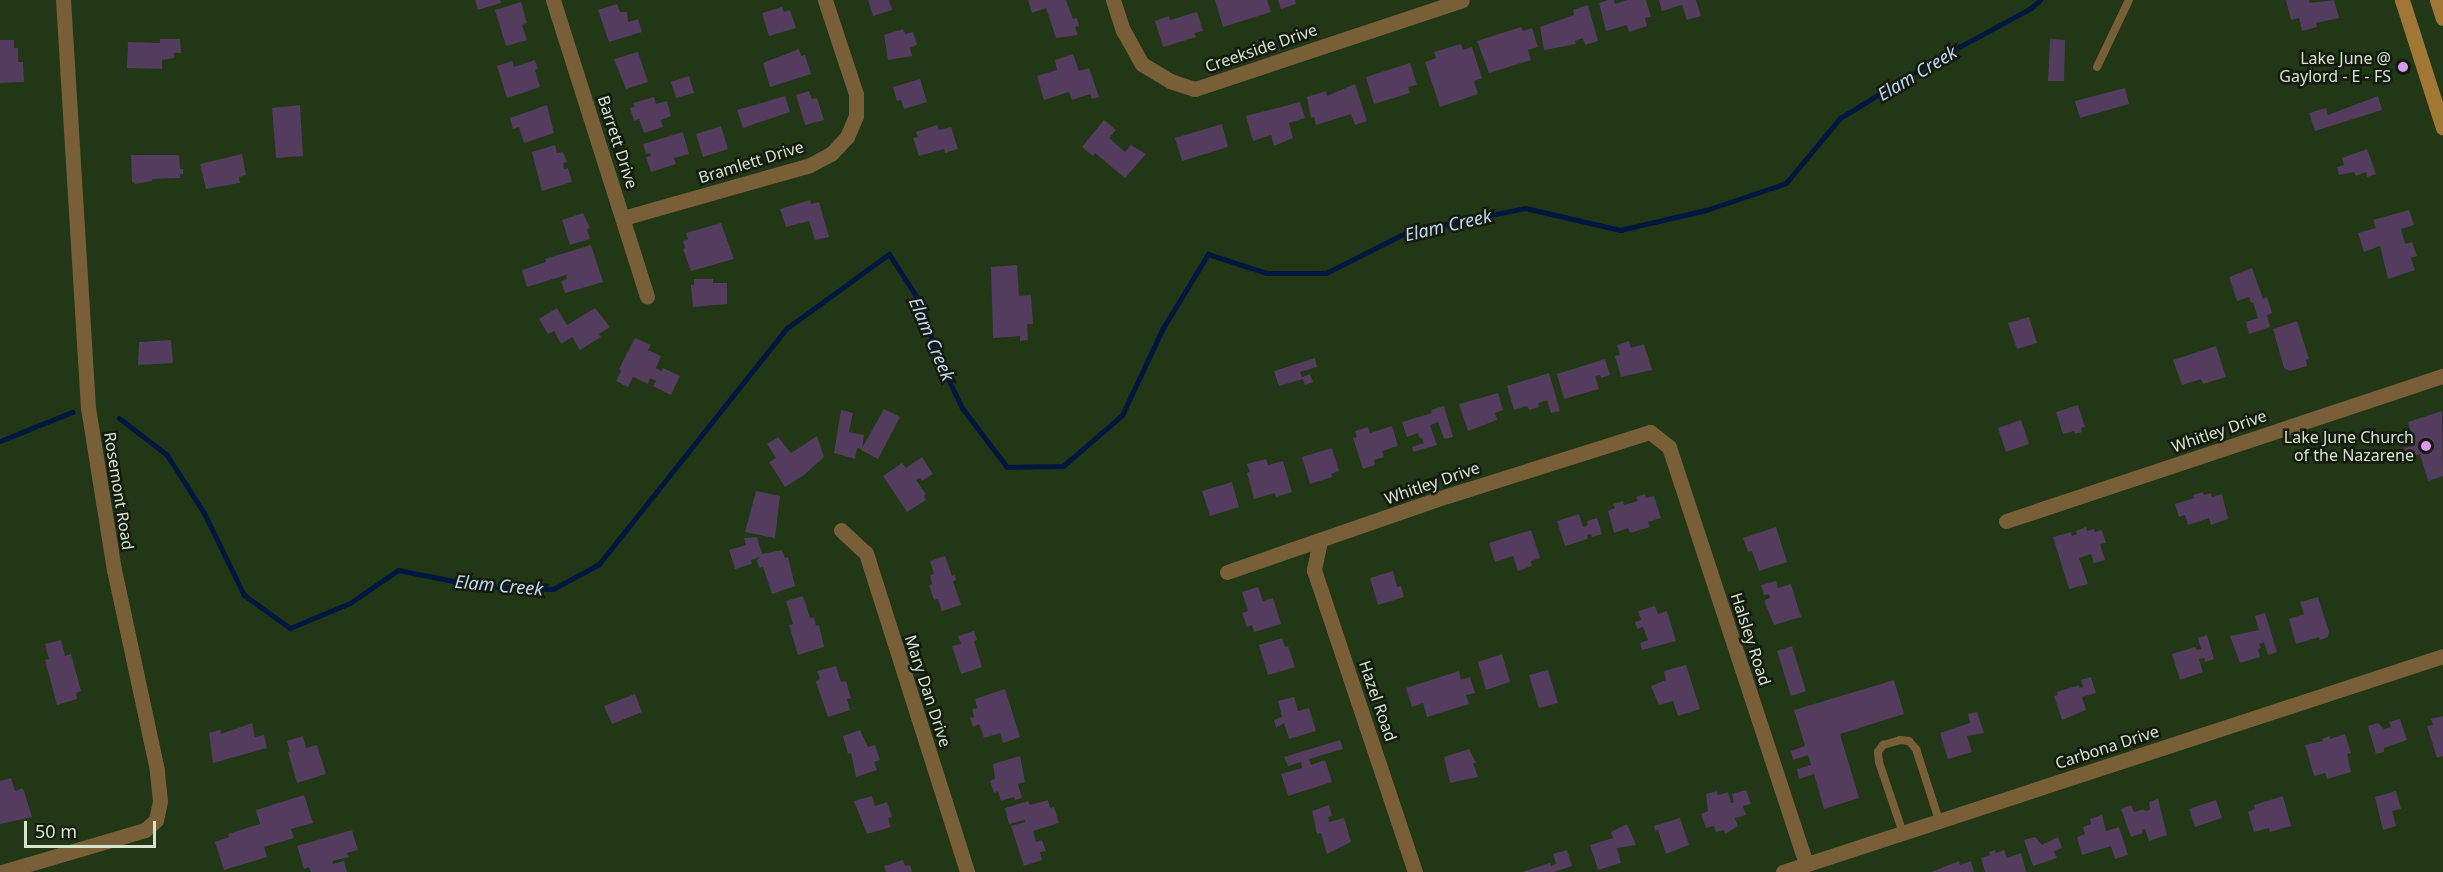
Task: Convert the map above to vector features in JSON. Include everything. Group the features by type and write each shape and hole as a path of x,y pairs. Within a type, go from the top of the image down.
{"main road":[{"path":"2402,0 2443,128"},
{"path":"2437,0 2443,18"}],"street":[{"name":"Rosemont Road","path":"2,872 145,830 156,820 160,801 157,770 112,559 88,408 63,0"},
{"name":"Barrett Drive","path":"553,0 647,296"},
{"name":"Bramlett Drive","path":"623,218 810,165 831,154 847,137 856,116 855,94 825,0"},
{"name":"Creekside Drive","path":"1113,0 1123,30 1142,64 1170,81 1195,89 1462,0"},
{"name":"Whitley Drive","path":"2006,521 2443,376"},
{"name":"Whitley Drive","path":"1227,572 1320,542 1447,496 1650,432"},
{"name":"Halsley Road","path":"1650,432 1669,447 1806,864"},
{"name":"Mary Dan Drive","path":"841,530 866,553 967,872"},
{"name":"Hazel Road","path":"1320,542 1314,570 1415,872"},
{"name":"Carbona Drive","path":"1783,872 2443,656"}],"lane":[{"path":"2097,67 2128,0"},
{"path":"1903,833 1879,762 1878,752 1883,745 1900,740 1909,741 1916,749 1940,820"}],"building":[{"path":"475,0 500,0 501,3 478,10"},
{"path":"868,0 889,0 892,10 873,16"},
{"path":"1028,0 1066,0 1073,19 1077,18 1079,26 1075,27 1078,35 1056,38 1046,8 1032,13"},
{"path":"1215,0 1267,0 1271,12 1223,27"},
{"path":"1278,0 1295,0 1296,4 1281,9"},
{"path":"1614,0 1615,4 1627,0 1646,0 1651,17 1645,18 1647,26 1629,32 1627,25 1606,31 1599,3"},
{"path":"1659,0 1696,0 1701,16 1687,20 1682,5 1662,11"},
{"path":"2286,0 2309,0 2310,3 2334,0 2339,18 2316,23 2317,27 2302,31 2299,18 2291,20"},
{"path":"521,2 527,23 522,25 527,40 506,46 495,10"},
{"path":"617,4 620,12 627,12 628,22 638,19 642,32 609,42 598,10"},
{"path":"1588,5 1598,41 1585,45 1583,38 1575,41 1576,44 1544,50 1540,27 1574,15 1573,10"},
{"path":"782,7 784,12 790,10 796,28 769,36 762,13"},
{"path":"1197,12 1203,31 1194,33 1196,37 1163,47 1155,21 1169,16 1170,20"},
{"path":"1521,27 1523,31 1532,28 1538,47 1528,50 1531,60 1489,73 1477,41"},
{"path":"903,29 905,34 913,32 917,45 910,48 912,56 888,60 884,35"},
{"path":"160,39 180,39 181,53 174,53 174,58 162,60 162,69 127,68 128,42 160,43"},
{"path":"2050,39 2065,40 2064,81 2048,81"},
{"path":"0,40 14,40 14,48 18,48 18,62 23,62 24,82 0,83"},
{"path":"1461,44 1463,50 1472,47 1482,78 1474,81 1478,94 1440,107 1425,62 1436,58 1434,52"},
{"path":"799,49 801,56 805,55 811,74 770,87 763,63"},
{"path":"638,52 648,82 626,89 614,59"},
{"path":"1073,54 1079,71 1089,68 1099,97 1092,99 1090,94 1072,100 1069,92 1044,100 1037,76 1057,70 1055,60"},
{"path":"535,60 538,69 535,70 540,87 507,98 497,66 512,61 514,67"},
{"path":"1410,63 1417,85 1408,87 1410,93 1374,104 1366,77"},
{"path":"689,76 694,93 676,98 671,82"},
{"path":"920,79 927,102 904,109 901,100 897,101 893,87"},
{"path":"1355,84 1367,121 1355,125 1351,114 1316,125 1314,117 1311,118 1307,97 1326,91 1327,96"},
{"path":"2125,88 2129,104 2080,118 2075,101"},
{"path":"809,91 812,99 817,98 824,120 805,125 796,95"},
{"path":"785,96 790,112 743,128 737,110"},
{"path":"2378,96 2382,110 2315,131 2309,113 2326,108 2328,115"},
{"path":"654,97 656,104 667,101 671,116 661,120 663,127 644,133 639,119 634,121 630,108 635,107 633,103"},
{"path":"1300,102 1305,118 1289,123 1293,138 1274,146 1271,135 1253,141 1246,116"},
{"path":"300,105 303,156 276,158 272,108"},
{"path":"547,105 554,133 524,143 519,127 513,129 510,118"},
{"path":"1104,120 1116,130 1109,138 1125,152 1131,145 1146,154 1125,178 1095,153 1093,156 1082,147"},
{"path":"1222,124 1228,147 1182,161 1175,138"},
{"path":"937,125 939,130 951,127 958,149 945,153 944,149 919,156 913,138 918,137 916,132"},
{"path":"721,126 728,149 703,157 696,134"},
{"path":"683,132 689,154 674,158 676,164 651,172 646,157 651,156 650,153 646,154 643,144"},
{"path":"555,145 557,153 563,152 567,162 563,163 564,169 568,168 572,182 542,191 532,152"},
{"path":"2367,149 2376,174 2367,177 2366,172 2356,176 2354,172 2339,175 2337,167 2344,165 2342,158"},
{"path":"242,154 246,175 239,177 240,183 206,189 200,164"},
{"path":"131,155 179,155 180,169 183,169 183,174 180,174 180,178 152,179 152,181 135,184 132,181"},
{"path":"810,200 811,204 819,202 829,237 815,240 809,221 786,227 780,209"},
{"path":"2409,210 2414,225 2401,229 2405,244 2412,242 2417,256 2411,258 2415,270 2388,279 2380,246 2364,252 2358,233 2376,228 2373,220"},
{"path":"583,213 590,228 587,229 590,239 570,245 562,220"},
{"path":"721,223 734,259 691,271 683,249 685,248 683,241 688,239 686,233"},
{"path":"591,245 603,282 565,293 561,281 567,279 566,275 527,287 522,270 546,262 545,259"},
{"path":"1017,265 1019,296 1031,295 1033,324 1027,324 1028,340 1020,341 1020,336 993,338 991,267"},
{"path":"2252,268 2263,299 2267,297 2272,313 2267,315 2270,327 2249,334 2246,322 2258,318 2253,302 2251,303 2249,297 2237,301 2229,277"},
{"path":"694,279 713,279 713,283 727,283 727,304 693,307 691,285 694,285"},
{"path":"557,308 567,325 595,308 610,327 599,334 601,337 580,350 572,337 561,344 554,331 548,334 539,319"},
{"path":"2029,317 2037,343 2017,349 2008,323"},
{"path":"2297,321 2309,359 2306,360 2307,366 2290,371 2284,368 2273,329"},
{"path":"635,338 651,345 648,350 661,356 656,368 661,371 663,368 680,376 671,395 653,386 656,381 650,378 648,384 633,377 628,387 616,381 621,371 619,369"},
{"path":"171,340 173,363 138,365 139,342"},
{"path":"1629,341 1631,348 1644,344 1652,370 1621,377 1615,356 1620,355 1617,345"},
{"path":"2216,346 2226,377 2203,384 2201,379 2182,385 2173,360"},
{"path":"1315,358 1317,367 1300,372 1302,377 1310,374 1313,382 1305,385 1303,379 1279,386 1274,371"},
{"path":"1605,359 1610,375 1601,378 1600,375 1595,376 1599,389 1564,399 1557,374"},
{"path":"1549,373 1560,411 1551,413 1547,400 1538,403 1539,407 1529,410 1527,406 1514,410 1507,386"},
{"path":"1498,393 1503,410 1495,413 1497,420 1468,431 1459,404"},
{"path":"2078,405 2085,427 2081,428 2082,432 2075,434 2074,431 2063,434 2056,412"},
{"path":"1444,406 1453,437 1444,439 1438,422 1430,425 1437,445 1413,452 1412,447 1424,443 1418,433 1407,437 1402,422 1432,413 1431,410"},
{"path":"884,409 900,417 878,459 861,450"},
{"path":"841,410 853,413 849,432 864,435 862,449 857,448 855,459 834,453"},
{"name":"Lake June Church of the Nazarene","path":"2442,411 2443,476 2428,481 2420,454 2407,458 2404,448 2415,445 2408,422"},
{"path":"2021,420 2029,444 2006,452 1998,428"},
{"path":"1392,426 1398,446 1382,451 1384,457 1374,460 1375,465 1363,469 1353,438 1357,437 1355,431 1368,427 1370,433"},
{"path":"817,436 824,457 804,475 785,487 769,462 776,458 767,444 778,437 791,453"},
{"path":"1332,448 1339,471 1331,474 1332,477 1310,484 1302,457"},
{"path":"922,457 933,474 922,481 920,478 916,480 926,494 924,496 926,500 907,512 883,476 902,463 906,468"},
{"path":"1266,459 1268,465 1283,461 1292,492 1276,497 1275,493 1254,499 1247,464"},
{"path":"1232,482 1239,507 1210,516 1202,491"},
{"path":"756,491 780,496 775,538 745,532"},
{"path":"2203,492 2204,495 2211,493 2212,497 2222,494 2228,519 2211,525 2209,518 2188,525 2185,515 2179,517 2175,504 2194,498 2193,495"},
{"path":"1645,494 1646,498 1654,496 1661,518 1648,522 1650,527 1630,533 1628,528 1614,533 1608,511 1615,508 1613,504 1623,501 1624,505 1638,501 1636,497"},
{"path":"1579,514 1583,527 1588,525 1587,521 1597,518 1602,534 1592,537 1591,534 1587,535 1588,539 1565,546 1557,521"},
{"path":"1776,527 1787,562 1759,571 1752,551 1748,552 1743,538"},
{"path":"2086,527 2087,531 2102,530 2106,543 2100,544 2105,560 2094,563 2091,554 2079,558 2088,584 2069,589 2053,537 2071,532 2072,536 2077,534 2076,531"},
{"path":"1531,530 1540,558 1531,561 1532,566 1518,571 1513,556 1495,562 1489,543"},
{"path":"757,537 762,554 782,550 785,558 788,557 795,586 772,594 763,567 759,568 757,560 760,557 751,560 752,564 735,569 729,550 746,545 744,538"},
{"path":"945,556 952,576 955,575 956,580 953,581 961,605 942,611 938,599 934,600 929,585 932,584 930,575 934,574 930,561"},
{"path":"1393,571 1397,587 1401,586 1404,597 1378,605 1370,578"},
{"path":"1776,581 1778,588 1791,584 1801,617 1774,625 1765,603 1765,600 1770,598 1769,594 1764,595 1761,585"},
{"path":"1258,587 1263,601 1273,598 1281,624 1254,632 1252,625 1247,627 1242,613 1248,611 1242,592"},
{"path":"803,596 810,618 814,617 816,626 819,625 824,647 798,655 789,625 793,624 786,601"},
{"path":"2318,597 2329,632 2328,637 2320,640 2319,637 2296,644 2289,619 2304,614 2300,602"},
{"path":"1655,606 1658,614 1667,611 1676,641 1642,650 1640,643 1648,640 1643,627 1637,629 1635,622 1641,620 1638,611"},
{"path":"2265,613 2277,652 2268,655 2264,642 2259,644 2260,657 2240,663 2230,636 2259,630 2255,616"},
{"path":"974,631 977,640 974,641 982,667 961,674 952,646 961,644 958,636"},
{"path":"2207,635 2214,659 2205,662 2204,658 2199,659 2203,672 2180,680 2172,654 2195,647 2197,650 2201,649 2198,638"},
{"path":"1282,638 1285,647 1288,646 1295,667 1268,675 1259,645"},
{"path":"61,640 65,656 71,654 81,691 76,693 77,699 57,705 45,660 49,659 45,644"},
{"path":"1792,646 1806,691 1791,696 1777,651"},
{"path":"1502,654 1510,682 1486,690 1478,662"},
{"path":"1686,665 1700,709 1678,716 1673,701 1659,705 1651,686 1666,680 1664,671"},
{"path":"836,666 841,682 846,681 851,698 847,699 850,710 828,717 816,681 820,679 817,671"},
{"path":"1548,670 1558,703 1539,708 1529,675"},
{"path":"1459,671 1461,680 1470,677 1475,693 1466,695 1469,704 1427,717 1423,703 1412,707 1406,688"},
{"path":"2091,677 2096,693 2082,697 2086,710 2062,720 2054,696 2058,695 2057,692 2079,685 2080,688 2083,687 2081,680"},
{"path":"1894,680 1904,714 1840,734 1859,798 1824,809 1814,774 1799,779 1797,769 1811,765 1808,755 1793,760 1791,751 1805,746 1794,710"},
{"path":"1005,689 1020,737 1003,743 1000,733 984,738 979,724 973,727 970,718 974,717 972,709 977,708 975,699"},
{"path":"635,694 642,712 612,724 604,706"},
{"path":"1294,697 1298,711 1309,708 1316,731 1289,739 1284,723 1276,728 1274,720 1282,717 1278,701"},
{"path":"1977,712 1984,733 1967,736 1972,752 1948,759 1940,733 1970,723 1968,714"},
{"path":"2443,716 2443,756 2437,758 2427,726 2433,725 2431,719"},
{"path":"2400,719 2407,740 2384,748 2384,752 2376,754 2368,726 2378,723 2384,729 2391,727 2389,722"},
{"path":"252,723 255,737 264,735 267,748 213,763 209,733 220,730 221,734"},
{"path":"860,730 868,747 875,745 880,760 874,762 877,770 856,777 851,753 848,754 843,736"},
{"path":"2345,734 2351,753 2347,754 2351,772 2327,779 2325,773 2314,776 2305,745 2323,741 2322,739 2330,736 2330,739"},
{"path":"303,736 306,748 317,745 326,774 297,783 287,741"},
{"path":"1340,740 1343,749 1309,759 1311,765 1325,760 1332,782 1288,796 1281,774 1302,768 1301,762 1288,766 1284,757"},
{"path":"1469,749 1476,763 1473,763 1478,777 1450,783 1444,757"},
{"path":"1020,756 1025,782 1018,784 1022,798 1015,800 1014,797 1001,801 998,791 994,793 990,781 995,779 993,764"},
{"path":"11,778 15,791 23,788 32,817 0,824 0,781"},
{"path":"1746,790 1751,804 1743,806 1746,815 1735,818 1738,826 1725,834 1724,830 1716,832 1714,826 1706,828 1701,814 1708,811 1706,794 1717,791 1718,795 1728,792 1731,803 1734,802 1732,794"},
{"path":"2396,791 2401,809 2392,811 2396,826 2383,830 2375,797"},
{"path":"304,795 313,823 291,829 294,838 264,847 267,857 224,870 215,842 229,837 228,834 260,824 256,810"},
{"path":"872,796 875,806 887,802 892,817 888,818 891,827 867,834 854,801"},
{"path":"2283,796 2291,826 2270,832 2269,828 2254,832 2248,812 2255,809 2254,805"},
{"path":"2158,799 2167,835 2149,841 2145,829 2142,830 2143,833 2131,837 2121,809 2131,805 2134,812 2150,810 2149,802"},
{"path":"1048,800 1050,808 1054,807 1059,823 1033,831 1036,842 1042,840 1046,851 1040,852 1042,860 1024,866 1011,826 1025,822 1025,820 1009,824 1005,808 1028,801 1030,805"},
{"path":"2216,800 2222,818 2195,827 2189,809"},
{"path":"1329,805 1332,816 1328,817 1329,822 1344,818 1351,842 1327,854 1321,833 1317,834 1312,811"},
{"path":"2102,815 2106,831 2119,827 2128,855 2115,859 2111,846 2082,855 2077,837 2085,834 2083,827 2091,824 2090,819"},
{"path":"1680,818 1689,845 1666,854 1658,830 1655,831 1654,826"},
{"path":"1627,824 1636,845 1617,848 1621,863 1598,870 1590,845 1613,838 1611,832"},
{"path":"352,830 358,850 347,853 349,857 332,861 333,864 344,861 347,872 311,872 309,867 304,869 297,846"},
{"path":"2035,837 2042,845 2058,837 2062,848 2054,851 2057,858 2033,866 2024,840"},
{"path":"1567,850 1572,866 1554,872 1522,872 1550,863 1551,866 1556,864 1553,854"},
{"path":"1995,850 1996,853 2004,850 2007,858 2021,853 2026,872 1985,872 1981,858 1990,855 1989,852"},
{"path":"903,860 905,866 910,865 912,872 886,872 884,866"},
{"path":"1959,861 1960,865 1971,861 1974,872 1931,872"}],"waterway":[{"name":"Elam Creek","path":"119,418 167,455 204,513 244,595 290,628 350,603 398,570 478,586 553,589 599,564 787,328 889,254 923,307 935,351 962,408 1007,467 1063,466 1122,415 1163,328 1208,254 1267,273 1326,273 1407,232 1525,208 1620,230 1706,210 1786,183 1840,118 1935,60 2031,8 2040,0"},
{"name":"Elam Creek","path":"0,441 72,412"}],"place":[{"name":"Lake June @ Gaylord - E - FS","path":"2403,67"},
{"name":"Lake June Church of the Nazarene","path":"2426,446"}]}
